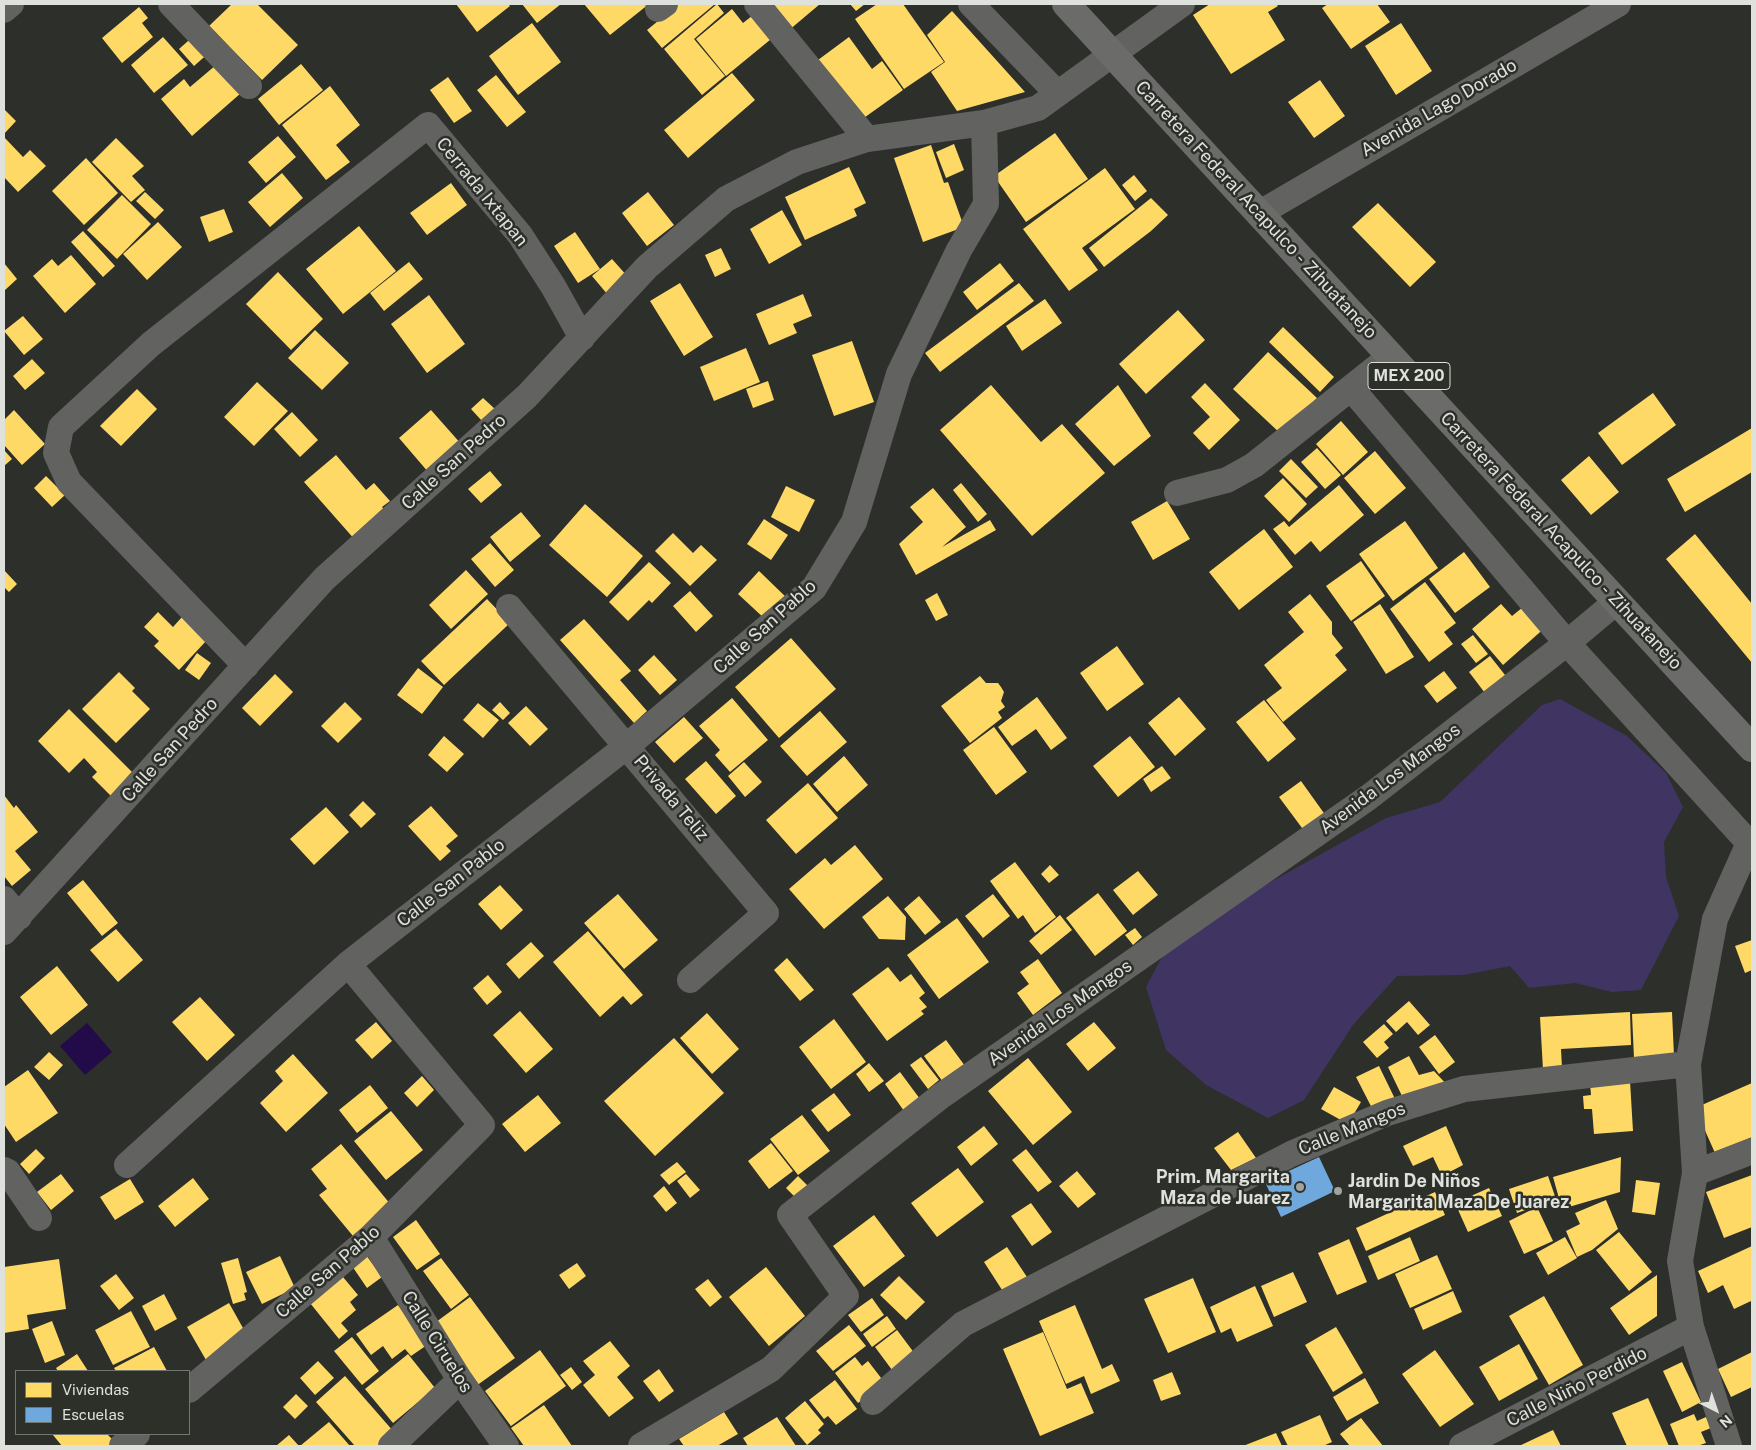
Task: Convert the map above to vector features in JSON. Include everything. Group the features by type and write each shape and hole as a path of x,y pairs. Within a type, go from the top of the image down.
{"main road":[{"name":"Carretera Federal Acapulco - Zihuatanejo","path":"1066,4 1752,748"}],"street":[{"path":"4,10 11,4"},
{"path":"170,4 248,86"},
{"path":"758,4 867,139"},
{"path":"971,4 1058,93"},
{"name":"Calle San Pedro","path":"9,916 246,666 324,579 527,396 647,267 726,199 797,162 867,139 984,123 1038,108 1182,4"},
{"name":"Avenida Lago Dorado","path":"1260,213 1618,4"},
{"name":"Calle San Pablo","path":"127,1165 348,964 627,746 814,588 854,522 899,374 959,250 986,204 984,123"},
{"name":"Cerrada Ixtapan","path":"246,666 69,482 56,453 61,427 151,344 428,125 520,235 553,286 582,338"},
{"path":"1177,493 1227,480 1254,465 1391,356"},
{"path":"1351,388 1568,643 1750,841 1715,919 1688,1064 1695,1173 1680,1261 1691,1328 1730,1446"},
{"name":"Avenida Los Mangos","path":"641,1446 771,1370 846,1296 790,1215 941,1096 1369,797 1568,643 1616,602"},
{"name":"Privada Teliz","path":"509,607 766,913 690,980"},
{"name":"Calle San Pablo","path":"190,1389 371,1237 482,1125 348,964"},
{"name":"Calle Mangos","path":"873,1402 962,1324 1291,1154 1387,1113 1464,1089 1688,1064"},
{"path":"1695,1173 1752,1151"},
{"path":"5,1172 39,1218"},
{"name":"Calle Ciruelos","path":"371,1237 460,1380 506,1446"},
{"name":"Calle Niño Perdido","path":"1469,1445 1691,1328"},
{"path":"391,1446 460,1380"},
{"path":"122,1446 136,1435"}],"shaded area":[{"path":"1560,699 1627,736 1666,773 1683,807 1664,842 1666,877 1679,916 1641,990 1612,992 1575,983 1529,988 1510,966 1464,975 1397,976 1353,1025 1304,1100 1268,1118 1206,1085 1166,1050 1146,987 1163,955 1240,899 1386,818 1440,802 1542,705"},
{"path":"87,1023 112,1052 85,1075 60,1046"}],"building: Viviendas":[{"path":"232,4 257,4 298,45 262,80 209,26"},
{"path":"456,4 508,4 510,6 477,32"},
{"path":"522,4 561,4 537,23"},
{"path":"584,4 649,4 610,35"},
{"path":"679,4 715,4 662,48 647,30"},
{"path":"717,4 724,13 694,39 725,76 702,95 664,49"},
{"path":"764,4 820,4 788,31"},
{"path":"850,4 865,4 856,11"},
{"path":"877,4 903,4 944,62 904,89 855,19"},
{"path":"1210,4 1276,4 1278,6 1268,12 1285,40 1231,74 1193,15"},
{"path":"1328,4 1377,4 1390,22 1351,49 1322,8"},
{"path":"139,7 148,18 142,23 153,37 122,63 102,38"},
{"path":"732,9 743,23 757,12 776,35 726,76 696,39"},
{"path":"952,11 1025,92 957,111 931,72 945,62 927,35"},
{"path":"532,23 561,62 518,95 489,56"},
{"path":"1401,23 1432,71 1396,95 1365,46"},
{"path":"196,34 211,51 194,66 179,49"},
{"path":"163,37 188,65 154,93 131,65"},
{"path":"849,37 872,69 882,61 903,90 861,120 818,60"},
{"path":"301,64 323,90 279,125 258,99"},
{"path":"216,65 241,93 192,136 161,99 184,79 190,87"},
{"path":"732,73 755,100 688,158 664,130"},
{"path":"496,75 526,112 507,127 477,90"},
{"path":"448,77 472,111 454,123 430,90"},
{"path":"1320,80 1345,116 1314,138 1288,102"},
{"path":"330,86 360,125 336,145 350,162 326,180 282,125"},
{"path":"4,109 16,121 4,134"},
{"path":"1055,133 1088,179 1026,222 994,176"},
{"path":"278,136 296,157 266,183 248,162"},
{"path":"4,137 23,157 30,150 46,166 18,192 4,177"},
{"path":"116,138 144,166 132,176 145,190 131,202 92,162"},
{"path":"954,144 964,170 946,178 936,152"},
{"path":"931,145 944,183 948,182 964,227 923,242 894,158"},
{"path":"86,158 118,193 84,225 52,191"},
{"path":"849,167 866,203 854,209 857,216 805,240 785,197"},
{"path":"1105,168 1135,209 1082,248 1098,270 1069,291 1023,229"},
{"path":"282,173 303,198 270,227 248,202"},
{"path":"1134,175 1147,191 1135,201 1122,185"},
{"path":"451,183 467,205 427,235 410,213"},
{"path":"145,192 164,210 155,219 136,201"},
{"path":"648,192 674,225 647,246 622,213"},
{"path":"122,195 151,224 117,259 87,230"},
{"path":"1151,198 1168,215 1151,231 1104,267 1089,248"},
{"path":"1378,203 1436,262 1410,287 1352,227"},
{"path":"224,209 233,232 209,242 200,217"},
{"path":"782,210 802,245 769,264 750,229"},
{"path":"158,222 182,247 147,280 123,254"},
{"path":"359,226 396,271 343,314 306,269"},
{"path":"83,231 115,266 103,277 71,242"},
{"path":"575,232 600,269 578,283 554,246"},
{"path":"721,248 731,269 715,277 705,255"},
{"path":"71,255 96,284 65,313 33,276 52,259 58,266"},
{"path":"612,259 628,277 608,295 592,276"},
{"path":"409,262 423,279 384,311 370,293"},
{"path":"4,263 17,279 4,291"},
{"path":"1000,263 1014,281 977,310 963,292"},
{"path":"278,272 323,319 291,350 246,304"},
{"path":"680,283 713,337 684,356 650,301"},
{"path":"1019,283 1034,301 940,372 925,353"},
{"path":"803,294 812,316 793,324 797,333 769,345 756,314"},
{"path":"429,295 465,344 427,373 391,324"},
{"path":"1045,299 1062,323 1022,351 1006,326"},
{"path":"1178,310 1205,340 1146,394 1119,364"},
{"path":"23,316 43,339 24,355 4,331"},
{"path":"1283,327 1334,377 1320,392 1269,342"},
{"path":"315,330 349,363 322,390 288,358"},
{"path":"852,341 874,402 834,416 812,355"},
{"path":"746,348 760,382 714,401 700,367"},
{"path":"1268,352 1317,398 1282,435 1233,389"},
{"path":"32,359 45,373 25,390 13,376"},
{"path":"768,381 774,400 753,408 746,389"},
{"path":"257,382 288,411 254,446 224,417"},
{"path":"1205,383 1240,420 1209,450 1193,433 1210,417 1191,397"},
{"path":"991,385 1041,442 1062,424 1105,473 1032,536 940,430"},
{"path":"1118,385 1151,436 1114,466 1075,424"},
{"path":"137,389 157,409 121,446 100,426"},
{"path":"1653,393 1676,425 1622,465 1598,433"},
{"path":"483,398 495,409 482,421 471,409"},
{"path":"14,410 45,444 22,465 4,445 4,420"},
{"path":"431,410 462,445 429,473 399,438"},
{"path":"292,412 318,440 300,457 274,429"},
{"path":"1341,421 1368,452 1343,475 1316,444"},
{"path":"1752,428 1752,472 1685,512 1667,479"},
{"path":"1317,448 1341,475 1325,489 1301,462"},
{"path":"4,450 12,459 4,466"},
{"path":"1375,451 1406,488 1375,514 1344,478"},
{"path":"336,455 366,490 374,483 390,501 382,507 387,513 356,541 304,482"},
{"path":"1589,456 1619,492 1591,515 1561,480"},
{"path":"1291,459 1318,487 1306,498 1279,471"},
{"path":"490,471 502,485 481,503 468,489"},
{"path":"46,476 65,495 52,507 34,488"},
{"path":"1283,478 1307,504 1289,522 1264,496"},
{"path":"961,483 987,514 978,522 953,490"},
{"path":"1339,485 1364,515 1320,552 1311,541 1295,555 1273,529 1284,521 1289,527"},
{"path":"786,486 815,500 799,532 771,517"},
{"path":"933,488 966,527 942,547 990,520 996,530 916,575 899,544 923,522 910,507"},
{"path":"1167,501 1190,539 1153,560 1131,522"},
{"path":"585,504 643,556 607,597 549,545"},
{"path":"521,512 541,536 510,562 490,537"},
{"path":"764,519 788,535 771,560 747,544"},
{"path":"1405,521 1438,568 1393,601 1359,554"},
{"path":"1264,529 1293,567 1239,610 1209,572"},
{"path":"673,533 693,553 701,545 717,560 690,586 655,551"},
{"path":"1695,534 1752,604 1752,663 1666,559"},
{"path":"490,543 514,570 495,587 471,559"},
{"path":"1464,552 1490,587 1455,613 1429,579"},
{"path":"1361,561 1385,596 1351,621 1326,586"},
{"path":"649,562 671,583 652,603 649,600 628,621 609,602"},
{"path":"4,570 17,584 9,592 4,587"},
{"path":"466,570 488,594 451,629 429,605"},
{"path":"759,571 789,600 765,619 738,594"},
{"path":"1425,582 1456,623 1444,632 1453,644 1429,662 1390,609"},
{"path":"690,591 713,616 696,632 673,606"},
{"path":"937,593 948,615 936,621 925,600"},
{"path":"1310,594 1332,622 1332,634 1343,648 1335,655 1347,670 1283,722 1266,700 1282,688 1264,665 1304,632 1288,612"},
{"path":"487,599 510,623 444,685 421,661"},
{"path":"1528,603 1548,625 1503,665 1472,629 1501,604 1512,616"},
{"path":"1380,604 1414,657 1386,674 1353,622"},
{"path":"158,612 173,627 182,617 207,640 179,670 154,646 159,641 144,627"},
{"path":"584,619 631,671 620,680 647,711 634,723 560,640"},
{"path":"1473,635 1488,654 1476,663 1461,644"},
{"path":"791,638 836,689 779,738 735,687"},
{"path":"1117,646 1144,684 1107,711 1080,673"},
{"path":"197,653 211,663 199,680 185,670"},
{"path":"654,655 677,680 660,695 638,670"},
{"path":"1490,656 1509,680 1488,697 1469,672"},
{"path":"418,668 443,687 422,714 397,695"},
{"path":"1444,671 1457,688 1437,703 1424,686"},
{"path":"119,672 135,688 132,691 150,709 116,743 82,709"},
{"path":"275,674 293,692 260,726 242,708"},
{"path":"980,676 986,683 998,683 1004,692 1001,701 1005,707 998,712 1002,718 970,743 941,706"},
{"path":"1037,697 1067,738 1051,750 1036,729 1012,746 998,727"},
{"path":"1179,697 1206,729 1175,756 1148,723"},
{"path":"732,698 768,740 730,772 715,755 720,750 699,726"},
{"path":"1264,700 1296,739 1268,762 1236,722"},
{"path":"345,702 362,719 338,743 321,726"},
{"path":"500,702 510,713 503,720 492,710"},
{"path":"478,703 499,720 483,738 463,720"},
{"path":"526,706 548,729 530,746 508,723"},
{"path":"69,709 134,774 111,796 92,777 97,772 84,758 69,773 38,741"},
{"path":"820,711 847,742 807,776 780,746"},
{"path":"684,717 703,738 674,763 655,742"},
{"path":"994,727 1027,772 996,795 963,750"},
{"path":"444,736 464,754 447,772 428,755"},
{"path":"1130,736 1155,767 1118,797 1093,766"},
{"path":"844,756 868,785 837,812 813,784"},
{"path":"706,761 736,796 716,814 685,779"},
{"path":"744,762 762,782 745,797 728,776"},
{"path":"1162,766 1171,778 1151,792 1143,779"},
{"path":"1301,781 1326,816 1305,832 1279,797"},
{"path":"808,783 838,818 796,854 766,820"},
{"path":"4,795 14,808 16,805 38,832 15,851 31,870 12,886 4,876"},
{"path":"363,801 376,814 361,828 349,815"},
{"path":"431,806 458,836 446,846 451,851 440,861 408,826"},
{"path":"326,807 349,832 314,865 290,839"},
{"path":"855,845 883,879 824,929 789,889 825,858 831,865"},
{"path":"1015,862 1056,917 1035,933 1023,915 1018,919 990,881"},
{"path":"1050,865 1059,875 1049,883 1041,874"},
{"path":"1138,871 1158,895 1133,915 1113,890"},
{"path":"83,880 118,923 102,936 67,893"},
{"path":"500,885 523,910 501,930 478,904"},
{"path":"1098,893 1127,931 1095,956 1066,918"},
{"path":"618,894 658,940 624,969 584,923"},
{"path":"993,894 1010,916 983,938 965,916"},
{"path":"888,896 906,917 905,940 879,939 862,917"},
{"path":"919,896 941,922 925,935 904,909"},
{"path":"1060,915 1072,930 1041,955 1029,941"},
{"path":"957,918 989,962 939,999 907,955"},
{"path":"1135,928 1142,937 1133,945 1125,935"},
{"path":"116,929 143,960 118,982 90,950"},
{"path":"588,931 643,995 631,1005 623,996 600,1017 553,962"},
{"path":"1752,940 1752,970 1745,973 1735,946"},
{"path":"531,942 544,956 519,979 506,964"},
{"path":"787,958 814,990 800,1001 774,970"},
{"path":"1038,959 1062,993 1033,1015 1017,993 1029,984 1020,972"},
{"path":"57,966 88,1005 51,1035 20,997"},
{"path":"888,967 900,982 911,974 925,993 919,998 927,1007 921,1011 924,1014 887,1041 852,994"},
{"path":"488,975 502,992 487,1005 473,988"},
{"path":"200,997 235,1035 207,1061 172,1022"},
{"path":"1409,1001 1430,1025 1418,1035 1407,1022 1396,1032 1386,1021"},
{"path":"520,1011 553,1049 526,1073 493,1035"},
{"path":"1630,1012 1631,1045 1561,1049 1562,1068 1543,1070 1540,1017"},
{"path":"1672,1012 1674,1056 1634,1058 1632,1014"},
{"path":"707,1013 739,1049 712,1074 680,1038"},
{"path":"834,1019 866,1062 831,1089 799,1047"},
{"path":"376,1022 392,1041 372,1059 355,1040"},
{"path":"1094,1022 1116,1048 1088,1071 1066,1044"},
{"path":"1384,1024 1393,1034 1384,1042 1389,1048 1377,1058 1363,1042"},
{"path":"1435,1035 1455,1062 1439,1074 1419,1047"},
{"path":"674,1038 724,1093 655,1156 604,1101"},
{"path":"946,1040 965,1066 943,1082 924,1056"},
{"path":"49,1052 63,1065 49,1080 34,1067"},
{"path":"293,1054 328,1093 286,1132 260,1103 283,1081 275,1071"},
{"path":"1409,1056 1419,1075 1434,1071 1450,1088 1402,1096 1388,1067"},
{"path":"921,1057 939,1080 928,1089 910,1065"},
{"path":"1028,1058 1072,1112 1033,1145 988,1091"},
{"path":"869,1063 884,1081 869,1092 856,1074"},
{"path":"1379,1066 1396,1101 1374,1112 1356,1077"},
{"path":"28,1070 58,1113 16,1142 4,1124 4,1087"},
{"path":"900,1072 920,1099 904,1111 885,1084"},
{"path":"422,1076 434,1090 417,1107 404,1093"},
{"path":"1630,1081 1633,1131 1594,1134 1592,1109 1584,1109 1583,1096 1591,1095 1590,1083"},
{"path":"1752,1083 1752,1137 1715,1153 1695,1108"},
{"path":"370,1085 388,1108 357,1133 339,1110"},
{"path":"1334,1087 1361,1102 1348,1124 1321,1109"},
{"path":"834,1093 851,1115 828,1132 811,1110"},
{"path":"538,1095 561,1123 525,1152 502,1124"},
{"path":"391,1111 423,1150 386,1180 354,1141"},
{"path":"802,1115 830,1151 798,1175 770,1139"},
{"path":"984,1126 998,1144 971,1166 957,1147"},
{"path":"1446,1126 1463,1165 1442,1176 1433,1157 1413,1166 1403,1146"},
{"path":"1238,1132 1256,1158 1231,1170 1214,1148"},
{"path":"771,1143 793,1171 769,1189 748,1161"},
{"path":"341,1144 391,1205 353,1236 319,1195 327,1189 311,1169"},
{"path":"36,1149 45,1158 29,1174 20,1164"},
{"path":"1026,1149 1052,1182 1038,1192 1012,1160"},
{"path":"1621,1157 1620,1192 1562,1209 1553,1177"},
{"path":"677,1162 686,1172 669,1185 660,1175"},
{"path":"958,1168 984,1202 937,1237 911,1203"},
{"path":"1077,1171 1096,1194 1078,1208 1059,1186"},
{"path":"61,1174 74,1191 51,1210 37,1192"},
{"path":"686,1174 700,1190 690,1198 677,1181"},
{"path":"1752,1175 1752,1227 1724,1238 1706,1192"},
{"path":"798,1176 809,1187 797,1199 786,1188"},
{"path":"1548,1176 1556,1199 1517,1213 1509,1189"},
{"path":"193,1178 209,1199 175,1227 158,1206"},
{"path":"130,1179 144,1202 115,1220 100,1197"},
{"path":"1636,1180 1660,1183 1655,1215 1632,1212"},
{"path":"664,1186 677,1203 666,1212 653,1196"},
{"path":"1489,1188 1502,1216 1468,1232 1455,1203"},
{"path":"1435,1192 1445,1215 1366,1251 1356,1228"},
{"path":"1606,1200 1618,1229 1592,1250 1577,1257 1566,1231 1580,1224 1575,1213"},
{"path":"1031,1203 1052,1232 1032,1246 1011,1216"},
{"path":"1537,1207 1553,1241 1524,1254 1509,1221"},
{"path":"874,1215 905,1256 864,1287 833,1246"},
{"path":"416,1220 440,1254 417,1270 393,1237"},
{"path":"1619,1232 1652,1272 1629,1291 1596,1250"},
{"path":"1410,1237 1420,1261 1378,1280 1368,1256"},
{"path":"1565,1237 1577,1258 1548,1275 1536,1253"},
{"path":"1349,1239 1367,1282 1337,1295 1318,1253"},
{"path":"1752,1246 1752,1305 1751,1301 1734,1309 1723,1285 1708,1293 1698,1271"},
{"path":"1007,1247 1027,1277 1004,1293 984,1262"},
{"path":"366,1255 382,1277 367,1288 352,1266"},
{"path":"1437,1255 1452,1289 1410,1308 1395,1274"},
{"path":"280,1256 295,1288 262,1304 246,1272"},
{"path":"238,1258 247,1292 244,1293 246,1300 233,1304 221,1263"},
{"path":"441,1258 469,1295 451,1309 423,1271"},
{"path":"59,1259 66,1309 27,1315 29,1329 4,1333 4,1267"},
{"path":"577,1263 586,1276 569,1289 559,1275"},
{"path":"766,1267 805,1316 769,1346 729,1297"},
{"path":"1293,1272 1307,1302 1274,1317 1261,1286"},
{"path":"116,1274 134,1298 119,1310 100,1286"},
{"path":"1657,1275 1657,1316 1629,1335 1610,1308"},
{"path":"899,1276 925,1302 906,1320 880,1295"},
{"path":"343,1277 358,1295 350,1302 356,1310 341,1323 348,1331 339,1339 310,1303"},
{"path":"1193,1278 1216,1332 1168,1353 1144,1299"},
{"path":"708,1279 722,1297 710,1307 695,1289"},
{"path":"1255,1286 1273,1326 1237,1342 1231,1328 1221,1333 1210,1307"},
{"path":"1453,1291 1462,1312 1423,1330 1414,1309"},
{"path":"164,1294 177,1319 155,1331 142,1306"},
{"path":"1544,1296 1583,1365 1549,1385 1509,1316"},
{"path":"470,1297 515,1358 476,1386 432,1325"},
{"path":"872,1298 884,1315 861,1332 848,1315"},
{"path":"229,1303 248,1337 206,1360 187,1327"},
{"path":"398,1305 427,1345 411,1356 405,1349 392,1359 383,1346 371,1355 356,1334"},
{"path":"1075,1305 1102,1369 1112,1364 1120,1381 1091,1394 1084,1376 1066,1384 1039,1321"},
{"path":"131,1311 150,1347 113,1365 95,1330"},
{"path":"887,1316 896,1329 872,1347 863,1334"},
{"path":"52,1321 65,1355 45,1363 32,1329"},
{"path":"849,1325 866,1346 833,1371 816,1351"},
{"path":"1336,1327 1363,1373 1333,1392 1305,1345"},
{"path":"897,1330 918,1358 895,1374 875,1347"},
{"path":"1043,1332 1067,1389 1081,1383 1094,1413 1040,1436 1003,1349"},
{"path":"352,1337 379,1371 362,1385 334,1351"},
{"path":"610,1341 630,1366 617,1377 634,1398 609,1417 583,1385 595,1375 583,1361"},
{"path":"1519,1344 1538,1379 1499,1401 1479,1367"},
{"path":"154,1347 166,1370 115,1370 114,1368"},
{"path":"540,1350 566,1386 511,1426 485,1391"},
{"path":"1435,1350 1474,1404 1440,1427 1402,1374"},
{"path":"1752,1352 1752,1387 1731,1397 1718,1369"},
{"path":"77,1354 87,1370 57,1370 56,1368"},
{"path":"408,1354 435,1388 393,1423 365,1389"},
{"path":"855,1357 862,1366 868,1361 885,1383 858,1403 835,1373"},
{"path":"318,1361 334,1378 315,1395 300,1378"},
{"path":"1682,1362 1701,1402 1682,1412 1663,1371"},
{"path":"571,1367 582,1382 572,1390 560,1375"},
{"path":"659,1369 674,1391 659,1402 643,1381"},
{"path":"1172,1372 1181,1394 1161,1401 1153,1380"},
{"path":"345,1376 394,1432 377,1446 355,1446 316,1402"},
{"path":"1365,1378 1379,1403 1347,1421 1333,1397"},
{"path":"835,1380 857,1409 836,1425 828,1416 824,1419 809,1400"},
{"path":"296,1394 308,1406 295,1419 283,1407"},
{"path":"1648,1398 1669,1446 1627,1446 1612,1413"},
{"path":"805,1401 824,1424 818,1430 821,1433 807,1445 785,1418"},
{"path":"544,1405 572,1446 524,1446 511,1428"},
{"path":"724,1412 738,1434 717,1446 684,1446 679,1439"},
{"path":"1694,1414 1697,1421 1706,1417 1711,1428 1701,1432 1706,1443 1697,1446 1679,1446 1670,1424"},
{"path":"1320,1415 1332,1442 1323,1446 1288,1446 1281,1432"},
{"path":"777,1417 796,1446 748,1446 743,1438"},
{"path":"1361,1418 1383,1446 1350,1446 1340,1434"},
{"path":"329,1422 350,1446 300,1446"},
{"path":"1553,1430 1561,1446 1519,1446"},
{"path":"1276,1433 1282,1446 1243,1446"},
{"path":"53,1435 108,1435 114,1441 108,1446 62,1446"},
{"path":"289,1435 299,1446 276,1446"}],"building: Escuelas":[{"name":"Prim. Margarita Maza de Juarez","path":"1319,1157 1335,1191 1281,1217 1265,1182"}],"place":[{"name":"Prim. Margarita Maza de Juarez","path":"1300,1187"},
{"name":"Jardin De Niños Margarita Maza De Juarez","path":"1338,1191"}]}
